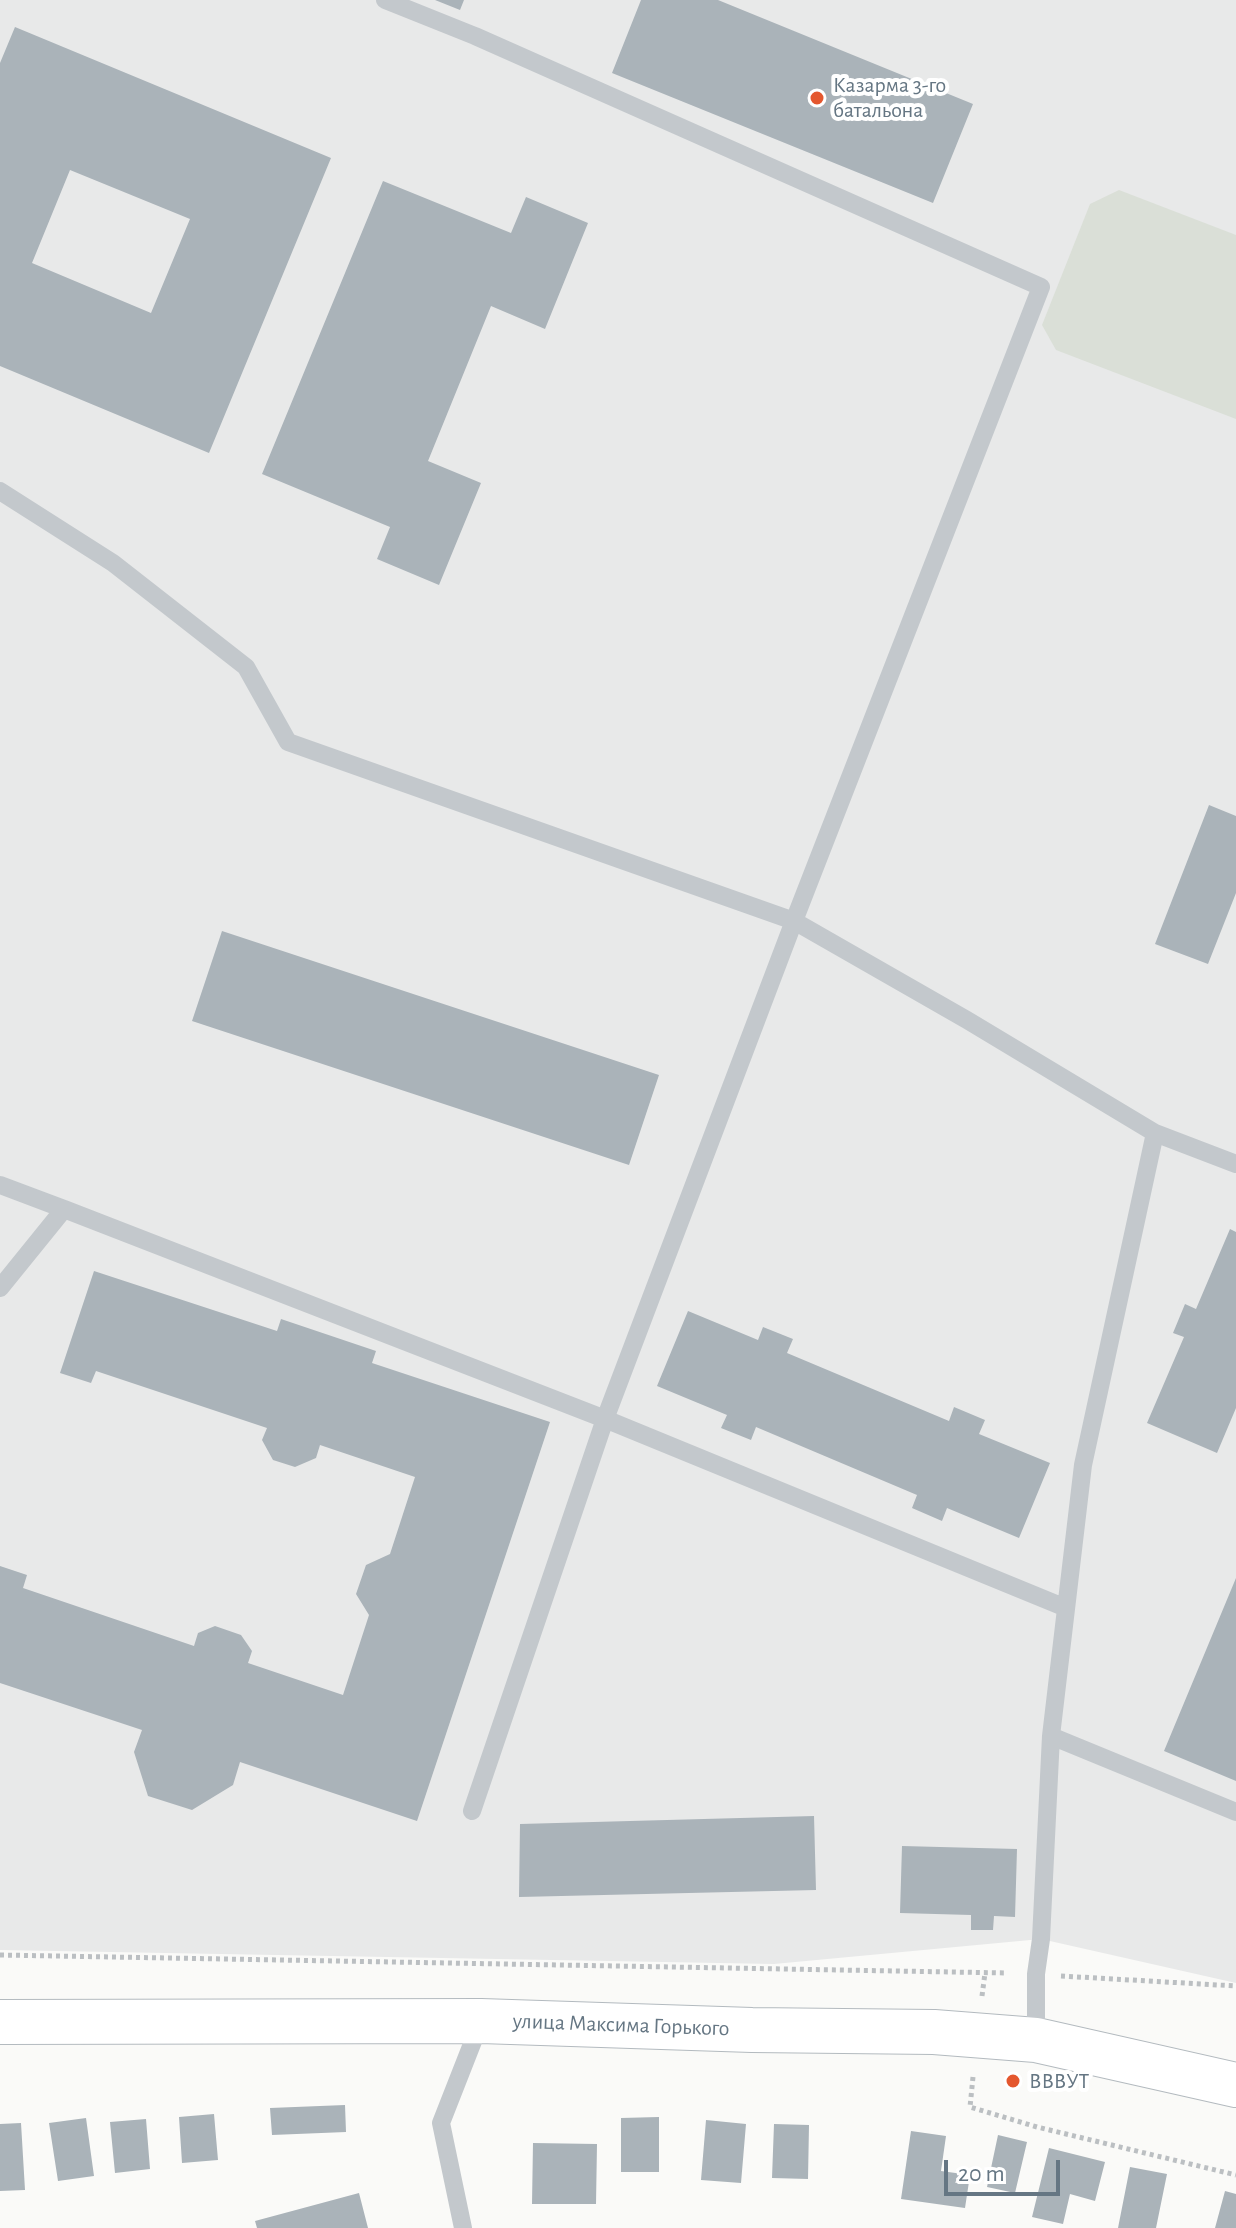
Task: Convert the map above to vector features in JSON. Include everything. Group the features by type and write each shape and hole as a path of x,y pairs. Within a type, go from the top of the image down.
{"main road":[{"name":"улица Максима Горького","path":"0,2022 481,2021 752,2030 934,2032 1036,2040 1236,2085"}],"lane":[{"path":"385,0 475,36 1041,287 794,921 605,1419 472,1811"},
{"path":"0,491 113,563 246,667 288,742 794,921 1155,1133 1236,1164"},
{"path":"1036,2040 1036,1974 1041,1939 1051,1736 1083,1465 1155,1133"},
{"path":"0,1185 605,1419 1066,1608"},
{"path":"0,1288 64,1209"},
{"path":"1051,1736 1236,1812"},
{"path":"463,2228 441,2123 481,2021"}],"path":[{"path":"0,1955 1036,1974 1236,1986"},
{"path":"970,2107 1037,2127 1236,2175"}],"shaded area":[{"path":"0,0 1236,0 1236,1983 1041,1939 774,1964 0,1950"},
{"path":"1119,190 1236,235 1236,419 1056,350 1042,325 1090,204"}],"building":[{"path":"435,0 464,0 460,10"},
{"name":"Казарма 3-го батальона","path":"641,0 718,0 973,104 933,203 612,73"},
{"path":"15,27 331,158 209,453 0,366 0,63","holes":["70,170 190,219 151,313 32,263"]},
{"path":"383,181 511,233 526,197 588,223 545,329 491,306 428,461 481,483 439,585 377,559 390,527 262,474"},
{"path":"1209,805 1236,816 1236,893 1208,964 1155,944"},
{"path":"222,931 659,1075 629,1165 192,1021"},
{"path":"1230,1229 1236,1232 1236,1408 1217,1453 1147,1423 1184,1337 1173,1333 1185,1304 1196,1309"},
{"path":"94,1271 277,1331 281,1319 376,1351 372,1363 550,1422 417,1821 240,1762 233,1785 192,1810 148,1796 134,1752 142,1730 0,1683 0,1566 27,1575 23,1588 194,1646 198,1633 215,1626 241,1635 252,1651 248,1663 343,1695 369,1615 356,1594 366,1565 390,1554 415,1477 320,1445 316,1458 295,1467 273,1460 262,1440 267,1428 96,1371 91,1383 60,1373"},
{"path":"688,1311 758,1340 763,1327 793,1339 787,1353 949,1421 954,1407 985,1420 979,1434 1050,1463 1019,1538 947,1508 942,1521 912,1508 917,1495 756,1427 751,1440 721,1428 727,1415 657,1386"},
{"path":"1236,1578 1236,1781 1164,1751"},
{"path":"814,1816 816,1890 519,1897 520,1824"},
{"path":"902,1846 1017,1849 1015,1917 994,1916 993,1930 971,1930 971,1915 900,1913"},
{"path":"345,2105 346,2132 272,2135 270,2108"},
{"path":"214,2114 218,2160 182,2163 179,2117"},
{"path":"659,2117 659,2172 621,2172 621,2118"},
{"path":"86,2118 94,2176 58,2181 49,2123"},
{"path":"146,2119 150,2169 115,2173 110,2122"},
{"path":"706,2120 746,2124 741,2183 701,2180"},
{"path":"21,2123 25,2190 0,2191 0,2124"},
{"path":"774,2124 809,2125 808,2179 772,2178"},
{"path":"911,2131 946,2136 941,2171 970,2175 965,2208 901,2199"},
{"path":"998,2135 1027,2142 1015,2193 987,2187"},
{"path":"533,2143 597,2144 596,2204 532,2204"},
{"path":"1049,2148 1105,2162 1095,2201 1070,2194 1063,2224 1032,2217"},
{"path":"1130,2167 1167,2174 1156,2228 1118,2228"},
{"path":"1225,2191 1236,2194 1236,2228 1215,2228"},
{"path":"359,2193 368,2228 257,2228 255,2221"}],"place":[{"name":"Казарма 3-го батальона","path":"817,98"},
{"name":"ВВВУТ","path":"1013,2081"}]}
